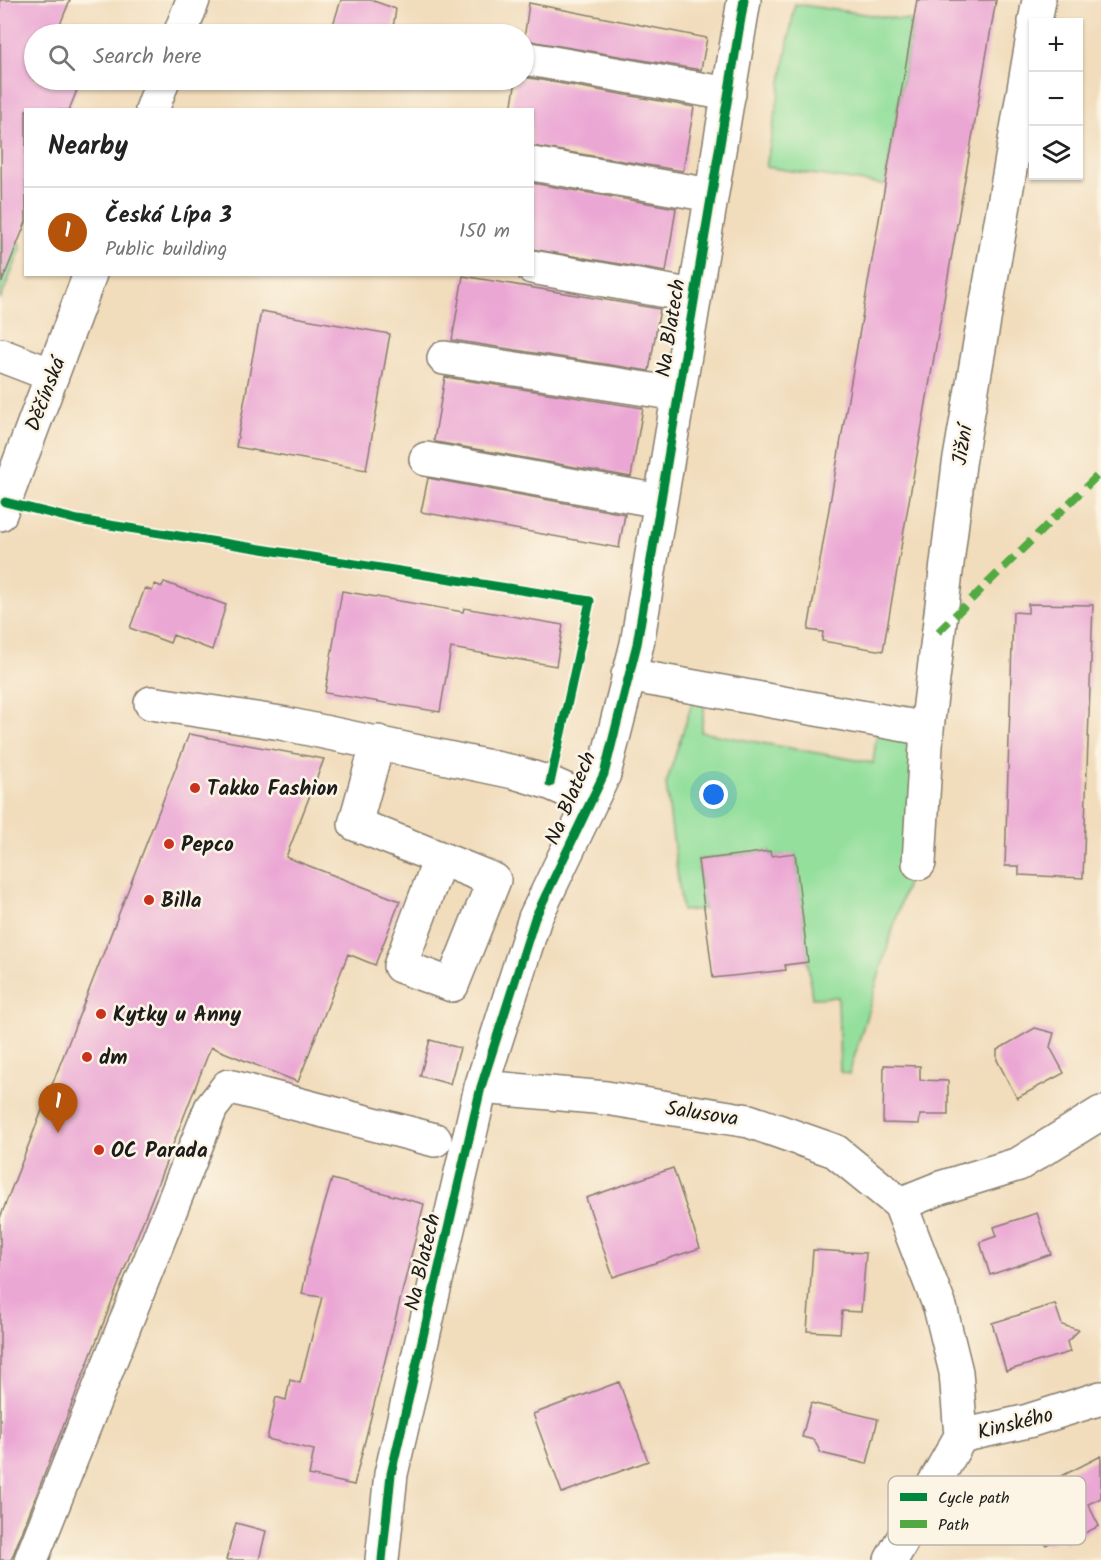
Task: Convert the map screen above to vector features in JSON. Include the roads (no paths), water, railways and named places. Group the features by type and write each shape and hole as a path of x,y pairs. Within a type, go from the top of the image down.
{"street":[{"path":"184,24 193,0"},
{"name":"Na Blatech","path":"382,1560 391,1474 481,1087 535,918 604,774 637,644 744,0"},
{"path":"1036,18 1039,0"},
{"path":"534,60 729,93"},
{"name":"Jižní","path":"919,863 927,729 959,464 1029,60"},
{"path":"153,108 159,90"},
{"path":"534,164 711,195"},
{"path":"534,267 694,296"},
{"name":"Děčínská","path":"0,514 89,276"},
{"path":"0,355 52,375"},
{"path":"444,358 678,394"},
{"path":"426,459 660,501"},
{"path":"628,675 927,729"},
{"path":"151,703 281,723 514,772 550,783 591,801"},
{"path":"378,742 356,824 440,859"},
{"path":"31,1560 211,1108 228,1086 435,1140"},
{"name":"Salusova","path":"481,1087 606,1098 748,1121 835,1151 900,1204 940,1307 956,1372 961,1436"},
{"path":"900,1204 940,1188 1019,1164 1101,1113"},
{"name":"Kinského","path":"938,1476 961,1436 1028,1421 1101,1398"},
{"name":"Kinského","path":"891,1560 899,1545"}],"place":[{"name":"Takko Fashion","path":"195,788"},
{"name":"Pepco","path":"169,844"},
{"name":"Billa","path":"149,900"},
{"name":"Kytky u Anny","path":"101,1014"},
{"name":"dm","path":"87,1057"},
{"name":"Česká Lípa 3","path":"58,1133"},
{"name":"OC Parada","path":"99,1150"}]}
